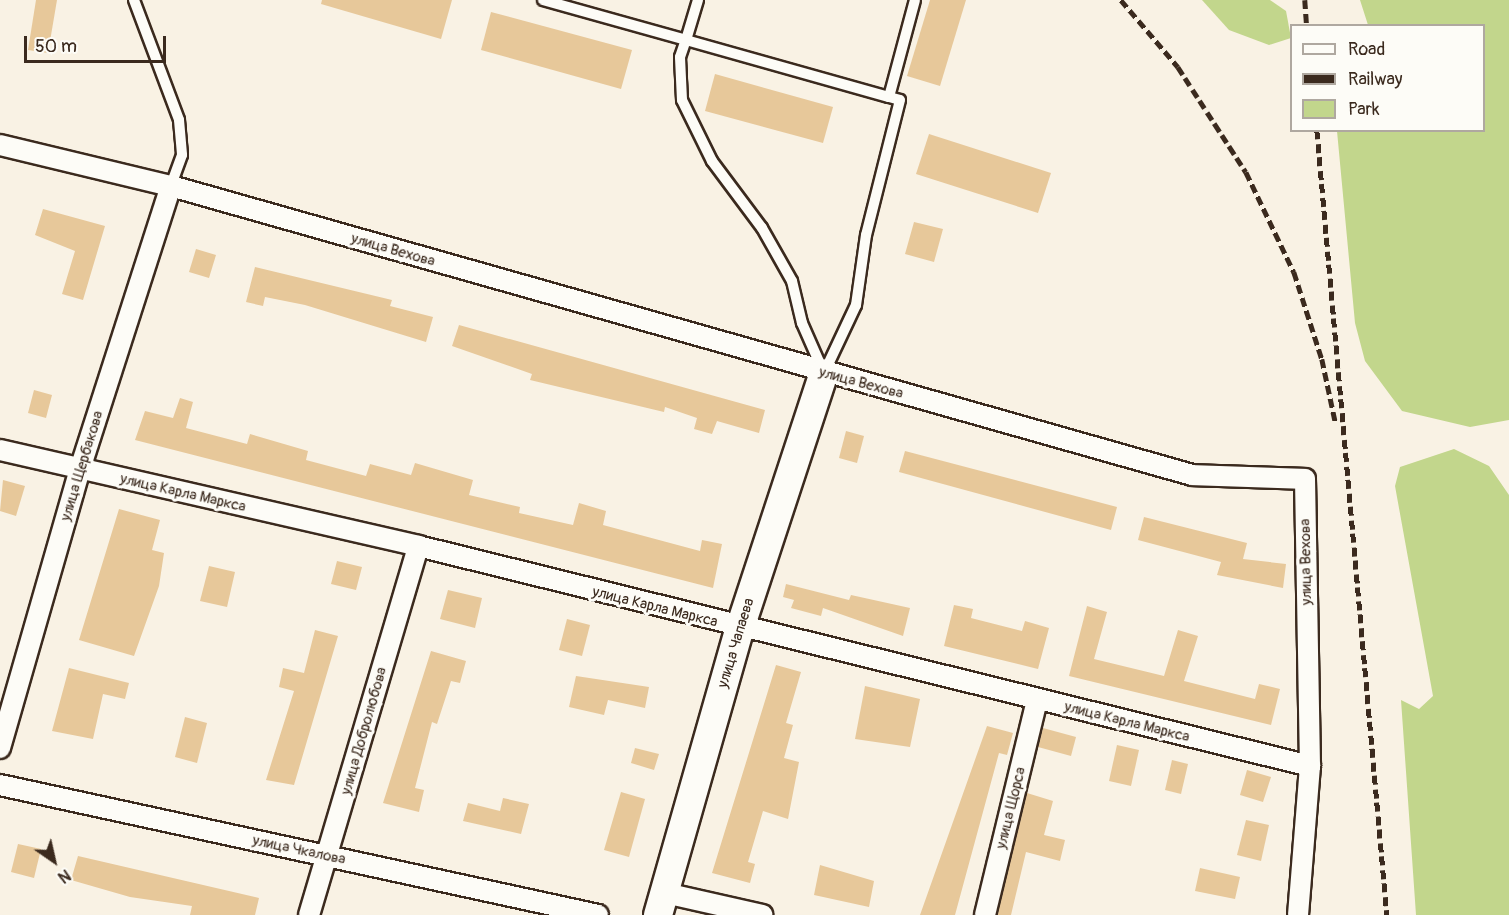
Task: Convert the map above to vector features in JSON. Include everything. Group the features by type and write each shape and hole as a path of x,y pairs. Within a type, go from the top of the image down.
{"street":[{"name":"улица Вехова","path":"0,145 171,186 824,374 1192,475 1305,479 1310,766 1298,915"},
{"name":"улица Щербакова","path":"0,748 80,469 171,186"},
{"name":"улица Чапаева","path":"662,904 740,628 824,374"},
{"name":"улица Карла Маркса","path":"0,450 418,546 740,628 1310,766"},
{"name":"улица Добролюбова","path":"309,915 418,546"},
{"name":"улица Щорса","path":"985,915 1037,700"},
{"name":"улица Чкалова","path":"0,785 598,915"},
{"path":"662,904 763,915"}],"lane":[{"path":"134,0 179,120 182,155 171,186"},
{"path":"543,0 900,100 866,235 856,305 824,374"},
{"path":"698,0 680,57 682,100 712,161 762,228 792,281 802,323 824,374"},
{"path":"889,97 915,0"}],"green space":[{"path":"1202,0 1270,0 1286,11 1290,38 1269,45 1229,30"},
{"path":"1360,0 1509,0 1509,420 1470,427 1402,411 1365,361 1355,323 1337,132 1485,132 1485,24 1368,24"},
{"path":"1454,449 1489,466 1509,495 1509,915 1416,915 1401,700 1419,709 1433,696 1395,486 1400,467"}],"building":[{"path":"36,0 57,0 48,53 28,50"},
{"path":"322,0 452,0 441,39 321,4"},
{"path":"930,0 966,0 940,86 907,76"},
{"path":"491,12 632,50 621,89 481,50"},
{"path":"715,74 833,107 823,143 705,111"},
{"path":"929,134 1051,173 1038,213 916,174"},
{"path":"43,209 105,226 83,300 62,294 75,251 35,235"},
{"path":"914,222 943,229 934,262 905,254"},
{"path":"196,249 216,255 209,278 189,272"},
{"path":"255,267 392,300 390,306 433,317 426,342 305,305 265,297 263,306 246,302"},
{"path":"459,325 765,410 759,433 717,421 712,434 694,429 697,418 665,407 664,412 530,380 532,374 452,346"},
{"path":"34,390 52,395 46,418 28,413"},
{"path":"180,398 193,402 186,428 247,444 250,434 308,451 306,460 366,476 370,464 411,475 415,463 473,480 469,495 520,507 519,513 573,525 579,503 606,511 603,525 700,551 702,540 722,544 713,588 135,440 145,411 173,418"},
{"path":"846,431 864,436 857,463 839,458"},
{"path":"905,451 1117,507 1111,530 899,472"},
{"path":"3,480 25,486 16,516 0,511"},
{"path":"119,509 160,520 152,550 164,553 159,586 134,656 79,640"},
{"path":"1144,517 1247,543 1243,559 1286,564 1283,588 1217,575 1221,562 1138,540"},
{"path":"337,561 362,567 356,590 331,584"},
{"path":"209,566 235,572 227,607 200,601"},
{"path":"786,584 849,600 851,595 910,608 903,636 823,608 821,616 791,608 794,600 783,597"},
{"path":"448,590 482,598 475,628 440,619"},
{"path":"954,605 973,609 971,618 1022,631 1025,621 1049,628 1038,669 944,646"},
{"path":"1087,606 1107,612 1094,659 1164,676 1178,630 1198,636 1184,681 1255,699 1259,684 1280,689 1271,725 1069,676"},
{"path":"567,619 590,625 582,656 559,650"},
{"path":"315,630 338,636 294,785 266,780 294,691 279,687 283,668 304,673"},
{"path":"431,651 466,661 460,683 451,681 437,724 432,722 415,788 424,790 419,812 383,803"},
{"path":"776,665 801,672 786,723 793,725 784,758 799,762 788,819 763,811 748,862 755,864 750,883 712,873"},
{"path":"69,668 129,683 125,699 103,694 93,739 52,731"},
{"path":"576,676 649,687 645,708 608,700 604,715 569,707"},
{"path":"865,686 920,699 910,747 855,739"},
{"path":"185,717 207,723 197,763 175,757"},
{"path":"987,726 1013,733 1007,755 999,753 955,915 920,915"},
{"path":"1043,728 1076,737 1071,756 1038,747"},
{"path":"1117,745 1139,750 1131,786 1109,781"},
{"path":"635,748 659,754 654,770 631,763"},
{"path":"1172,760 1188,764 1181,794 1165,790"},
{"path":"1247,770 1271,777 1263,802 1240,795"},
{"path":"621,792 645,799 629,857 604,850"},
{"path":"1027,793 1053,801 1044,835 1065,840 1060,861 1026,852 1011,915 997,915"},
{"path":"503,798 529,804 521,834 463,821 468,803 500,811"},
{"path":"1246,820 1269,825 1261,861 1237,855"},
{"path":"18,844 41,849 34,878 11,872"},
{"path":"78,856 259,898 255,915 190,915 192,906 130,897 71,880"},
{"path":"820,865 874,881 869,907 814,895"},
{"path":"1200,868 1240,877 1235,899 1195,891"}],"railway":[{"path":"1121,0 1178,67 1246,172 1294,272 1322,359 1336,425"},
{"path":"1305,0 1307,24"},
{"path":"1317,132 1387,915"}]}
